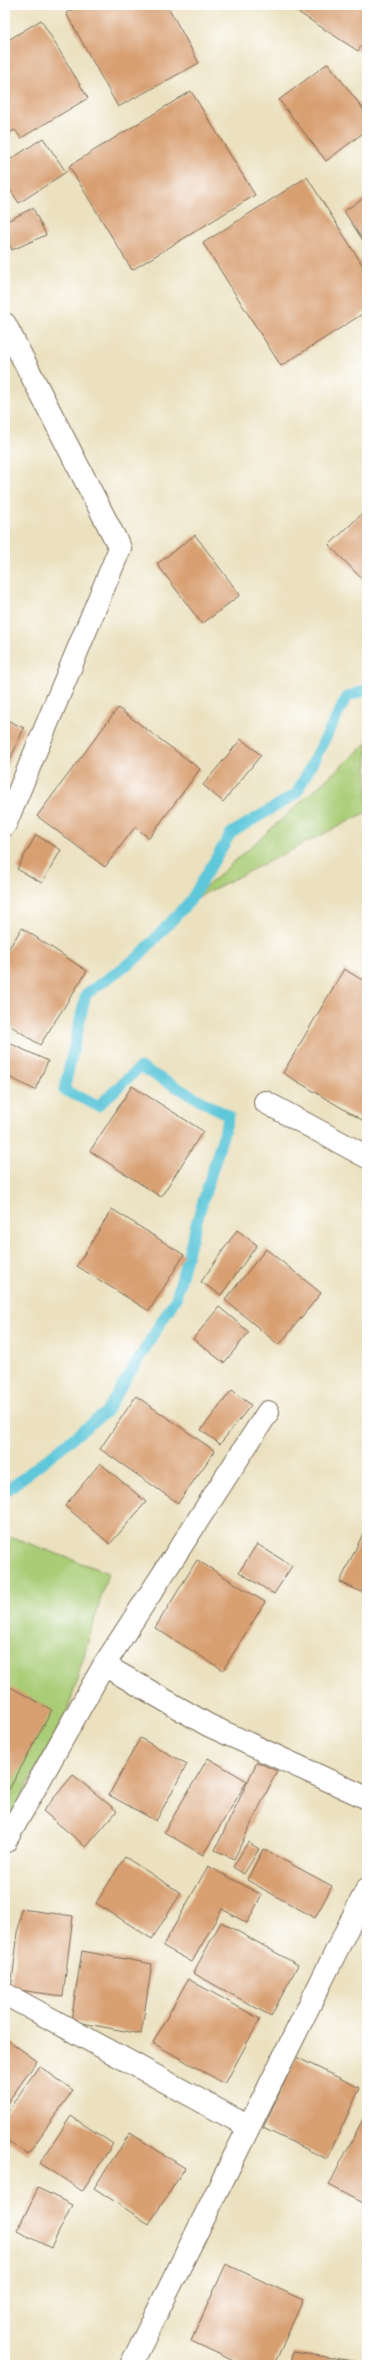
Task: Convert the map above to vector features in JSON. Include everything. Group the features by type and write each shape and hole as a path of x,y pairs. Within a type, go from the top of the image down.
{"street":[{"path":"5,324 120,548 5,825"},
{"path":"266,1102 367,1158"},
{"path":"5,1842 104,1665 268,1412"},
{"path":"104,1665 208,1725 367,1798"},
{"path":"131,2365 367,1889"},
{"path":"5,1994 249,2126"}],"green space":[{"path":"367,743 367,812 190,901"},
{"path":"12,1537 108,1573 69,1707 5,1828 5,1546"}],"building":[{"path":"81,5 167,5 199,63 118,107 66,13"},
{"path":"287,5 367,5 367,37 358,51"},
{"path":"41,20 88,98 21,138 15,130 5,136 5,42"},
{"path":"328,63 367,114 367,130 326,161 279,100"},
{"path":"191,91 255,195 132,270 69,166"},
{"path":"43,138 66,172 19,203 5,182 5,163"},
{"path":"307,177 367,272 367,311 281,366 203,243"},
{"path":"367,196 367,247 344,211"},
{"path":"33,208 46,235 12,250 5,235 5,222"},
{"path":"367,509 367,584 329,545"},
{"path":"195,535 240,595 202,624 157,564"},
{"path":"118,708 200,769 149,838 135,827 105,867 37,816"},
{"path":"5,719 24,728 5,771"},
{"path":"241,739 261,755 223,802 203,785"},
{"path":"36,835 61,850 42,883 17,869"},
{"path":"22,928 87,971 40,1045 5,1022 5,954"},
{"path":"344,969 367,983 367,1123 283,1073"},
{"path":"5,1041 48,1061 35,1090 5,1075"},
{"path":"132,1086 203,1131 161,1197 90,1151"},
{"path":"112,1209 184,1255 149,1311 77,1266"},
{"path":"237,1230 257,1245 221,1295 201,1282"},
{"path":"266,1249 321,1293 279,1345 225,1300"},
{"path":"219,1307 249,1332 224,1363 193,1339"},
{"path":"232,1390 251,1405 220,1444 201,1430"},
{"path":"136,1396 215,1451 178,1503 100,1449"},
{"path":"100,1463 146,1502 110,1544 65,1506"},
{"path":"367,1525 367,1587 364,1593 340,1582"},
{"path":"257,1544 292,1566 274,1594 239,1572"},
{"path":"197,1560 265,1602 223,1670 155,1628"},
{"path":"5,1684 52,1710 5,1797"},
{"path":"140,1738 187,1764 156,1821 109,1795"},
{"path":"208,1758 247,1781 203,1855 164,1832"},
{"path":"257,1762 277,1771 234,1859 215,1850"},
{"path":"73,1775 117,1811 86,1847 43,1811"},
{"path":"248,1842 259,1849 244,1874 233,1867"},
{"path":"263,1849 332,1886 315,1918 247,1880"},
{"path":"125,1857 181,1893 152,1939 96,1903"},
{"path":"208,1866 262,1895 247,1923 222,1909 192,1962 163,1946"},
{"path":"21,1909 73,1916 63,1996 11,1989"},
{"path":"221,1922 298,1965 271,2016 193,1973"},
{"path":"82,1951 152,1964 141,2034 71,2021"},
{"path":"188,1979 260,2019 225,2084 153,2043"},
{"path":"5,2038 37,2061 5,2106"},
{"path":"296,2057 360,2088 327,2159 263,2128"},
{"path":"39,2066 73,2090 28,2154 5,2139 5,2115"},
{"path":"367,2111 367,2205 329,2185"},
{"path":"71,2116 113,2144 82,2191 40,2163"},
{"path":"130,2133 185,2168 149,2224 94,2188"},
{"path":"38,2188 72,2205 51,2248 17,2231"},
{"path":"226,2264 303,2300 274,2365 242,2365 191,2341"},
{"path":"293,2352 367,2363 367,2365 291,2365"}],"waterway":[{"path":"5,1492 106,1412 176,1298 196,1224 229,1116 140,1067 98,1106 64,1090 86,994 138,957 190,901 231,833 296,794 347,697 367,689"}]}
